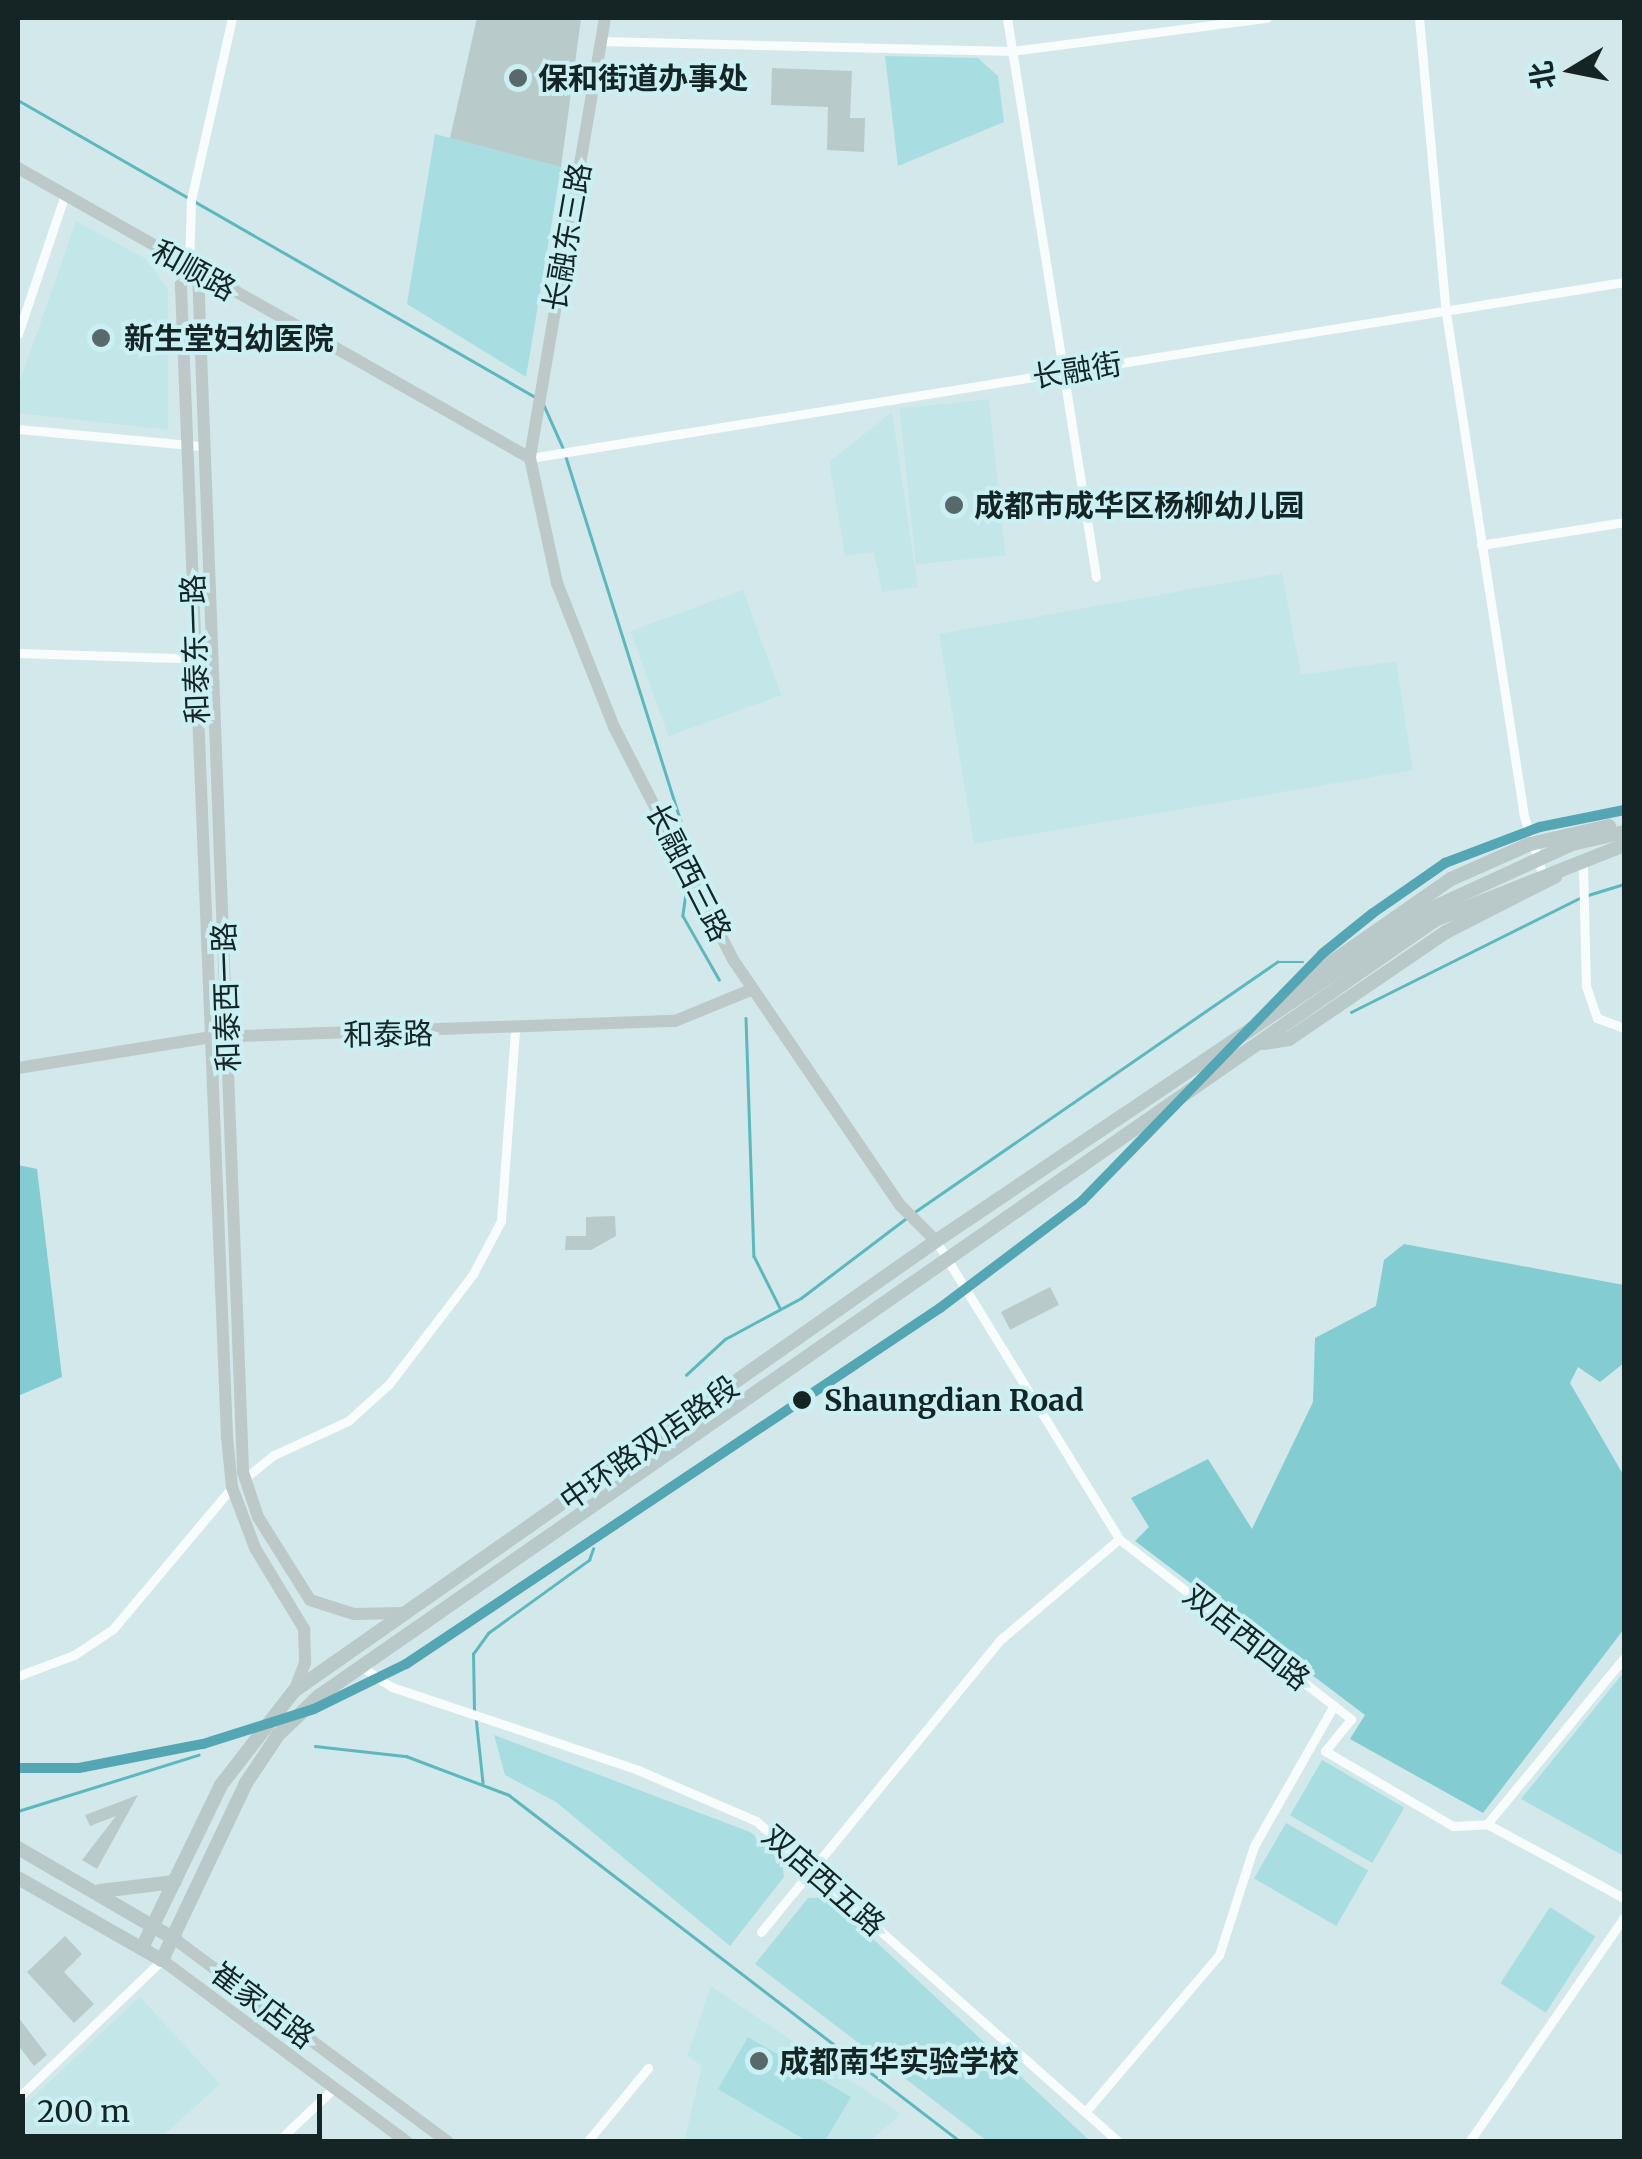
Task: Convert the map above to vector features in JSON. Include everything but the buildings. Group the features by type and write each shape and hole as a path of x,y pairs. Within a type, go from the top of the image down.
{"main road":[{"path":"1252,1024 1451,879 1530,844 1624,822"},
{"path":"1263,1043 1338,978 1480,882 1624,832"},
{"path":"1252,1024 1490,892 1624,845"},
{"path":"1263,1043 1290,1039 1446,932 1545,880 1624,855"},
{"name":"中环路双店路段","path":"142,1948 221,1785 294,1690 1252,1024"},
{"name":"中环路双店路段","path":"162,1960 176,1940 246,1783 278,1735 362,1667 1263,1043"},
{"path":"18,1848 100,1891 176,1940"},
{"path":"18,1878 162,1960"},
{"path":"100,1891 174,1882"}],"street":[{"path":"189,267 191,200 232,18"},
{"name":"长融东三路","path":"530,458 605,18"},
{"path":"1007,18 1096,577"},
{"path":"602,41 1012,51 1267,18"},
{"path":"1419,18 1446,313 1530,844 1545,880"},
{"name":"和顺路","path":"18,168 530,458"},
{"path":"18,334 64,197"},
{"name":"和泰西一路","path":"189,267 203,446 203,658 228,1036 238,1483 310,1600 354,1614 410,1612"},
{"name":"和泰东一路","path":"189,267 187,447 203,658 212,1037"},
{"name":"长融街","path":"530,458 1624,282"},
{"path":"18,429 203,446"},
{"name":"长融西三路","path":"530,458 582,654 753,990 916,1228 936,1241"},
{"path":"1481,545 1624,522"},
{"path":"18,653 203,658"},
{"path":"1584,866 1588,895 1586,986 1597,1018 1624,1028"},
{"name":"和泰路","path":"18,1068 212,1037 515,1032 675,1022 753,990"},
{"path":"18,1676 74,1655 114,1629 238,1483 274,1455 348,1421 389,1384 472,1274 501,1222 515,1032"},
{"name":"和泰西一路","path":"212,1037 238,1483 255,1548 304,1629 305,1663 294,1690"},
{"name":"双店西四路","path":"936,1241 951,1257 1118,1538 1351,1719 1325,1751 1453,1826 1487,1824 1624,1898"},
{"path":"761,1932 1000,1640 1118,1538"},
{"path":"1487,1824 1624,1658"},
{"name":"双店西五路","path":"362,1667 392,1687 499,1720 756,1821 1088,2110 1119,2142"},
{"path":"1088,2110 1220,1955 1254,1846 1334,1705"},
{"path":"1469,2142 1624,1916"},
{"name":"崔家店路","path":"176,1940 448,2142"},
{"path":"18,2098 162,1960"},
{"name":"崔家店路","path":"162,1960 407,2142"},
{"path":"586,2142 648,2068"},
{"path":"277,2142 334,2088"}],"shaded area":[{"path":"885,56 978,58 998,76 1004,122 898,166"},
{"path":"435,134 561,167 526,377 407,304"},
{"name":"新生堂妇幼医院","path":"76,221 146,259 168,289 168,430 18,413 18,387"},
{"name":"成都市成华区杨柳幼儿园","path":"989,399 1005,555 916,565 899,408"},
{"path":"892,412 918,587 882,592 874,552 845,556 829,462"},
{"path":"1282,573 1301,675 1396,661 1413,770 974,844 939,634"},
{"path":"743,590 781,695 669,736 630,631"},
{"path":"18,1165 37,1169 62,1377 18,1396"},
{"path":"1404,1244 1624,1285 1624,1363 1600,1382 1578,1367 1570,1383 1624,1476 1624,1629 1483,1813 1350,1739 1365,1715 1135,1541 1149,1527 1131,1498 1208,1459 1252,1529 1313,1402 1315,1338 1376,1306 1384,1260"},
{"path":"1624,1672 1624,1856 1521,1799"},
{"path":"494,1735 750,1832 781,1856 784,1877 730,1946 556,1802 505,1775"},
{"path":"1322,1760 1404,1807 1372,1863 1290,1815"},
{"path":"1286,1823 1368,1870 1336,1926 1254,1878"},
{"path":"828,1897 1090,2141 987,2141 755,1964 808,1898"},
{"path":"1550,1907 1595,1936 1546,2013 1500,1983"},
{"name":"成都南华实验学校","path":"711,1986 901,2114 870,2141 684,2142 702,2066 687,2056"},
{"path":"140,1997 220,2084 157,2141 18,2141 18,2111"},
{"path":"748,2037 851,2097 825,2141 807,2141 718,2089"}],"waterway":[{"path":"18,100 537,398"},
{"path":"543,403 564,450"},
{"path":"566,457 697,872"},
{"path":"1588,895 1624,884"},
{"path":"687,886 683,916 719,979"},
{"path":"1351,1012 1580,898"},
{"path":"916,1211 1277,962 1303,962"},
{"path":"746,1018 754,1256 780,1308"},
{"path":"686,1375 725,1339 801,1298 905,1219"},
{"path":"474,1710 473,1654 488,1633 589,1560 593,1549"},
{"path":"476,1717 483,1783"},
{"path":"315,1746 406,1756 509,1795 961,2142"},
{"path":"18,1811 198,1755"}],"transit line":[{"path":"18,1768 79,1768 203,1744 314,1709 406,1664 940,1308 1082,1201 1322,954 1373,913 1445,863 1540,827 1624,810"}],"place":[{"name":"保和街道办事处","path":"518,78"},
{"name":"新生堂妇幼医院","path":"101,338"},
{"name":"成都市成华区杨柳幼儿园","path":"954,505"},
{"name":"Shaungdian Road","path":"802,1400"},
{"name":"成都南华实验学校","path":"759,2061"}]}
